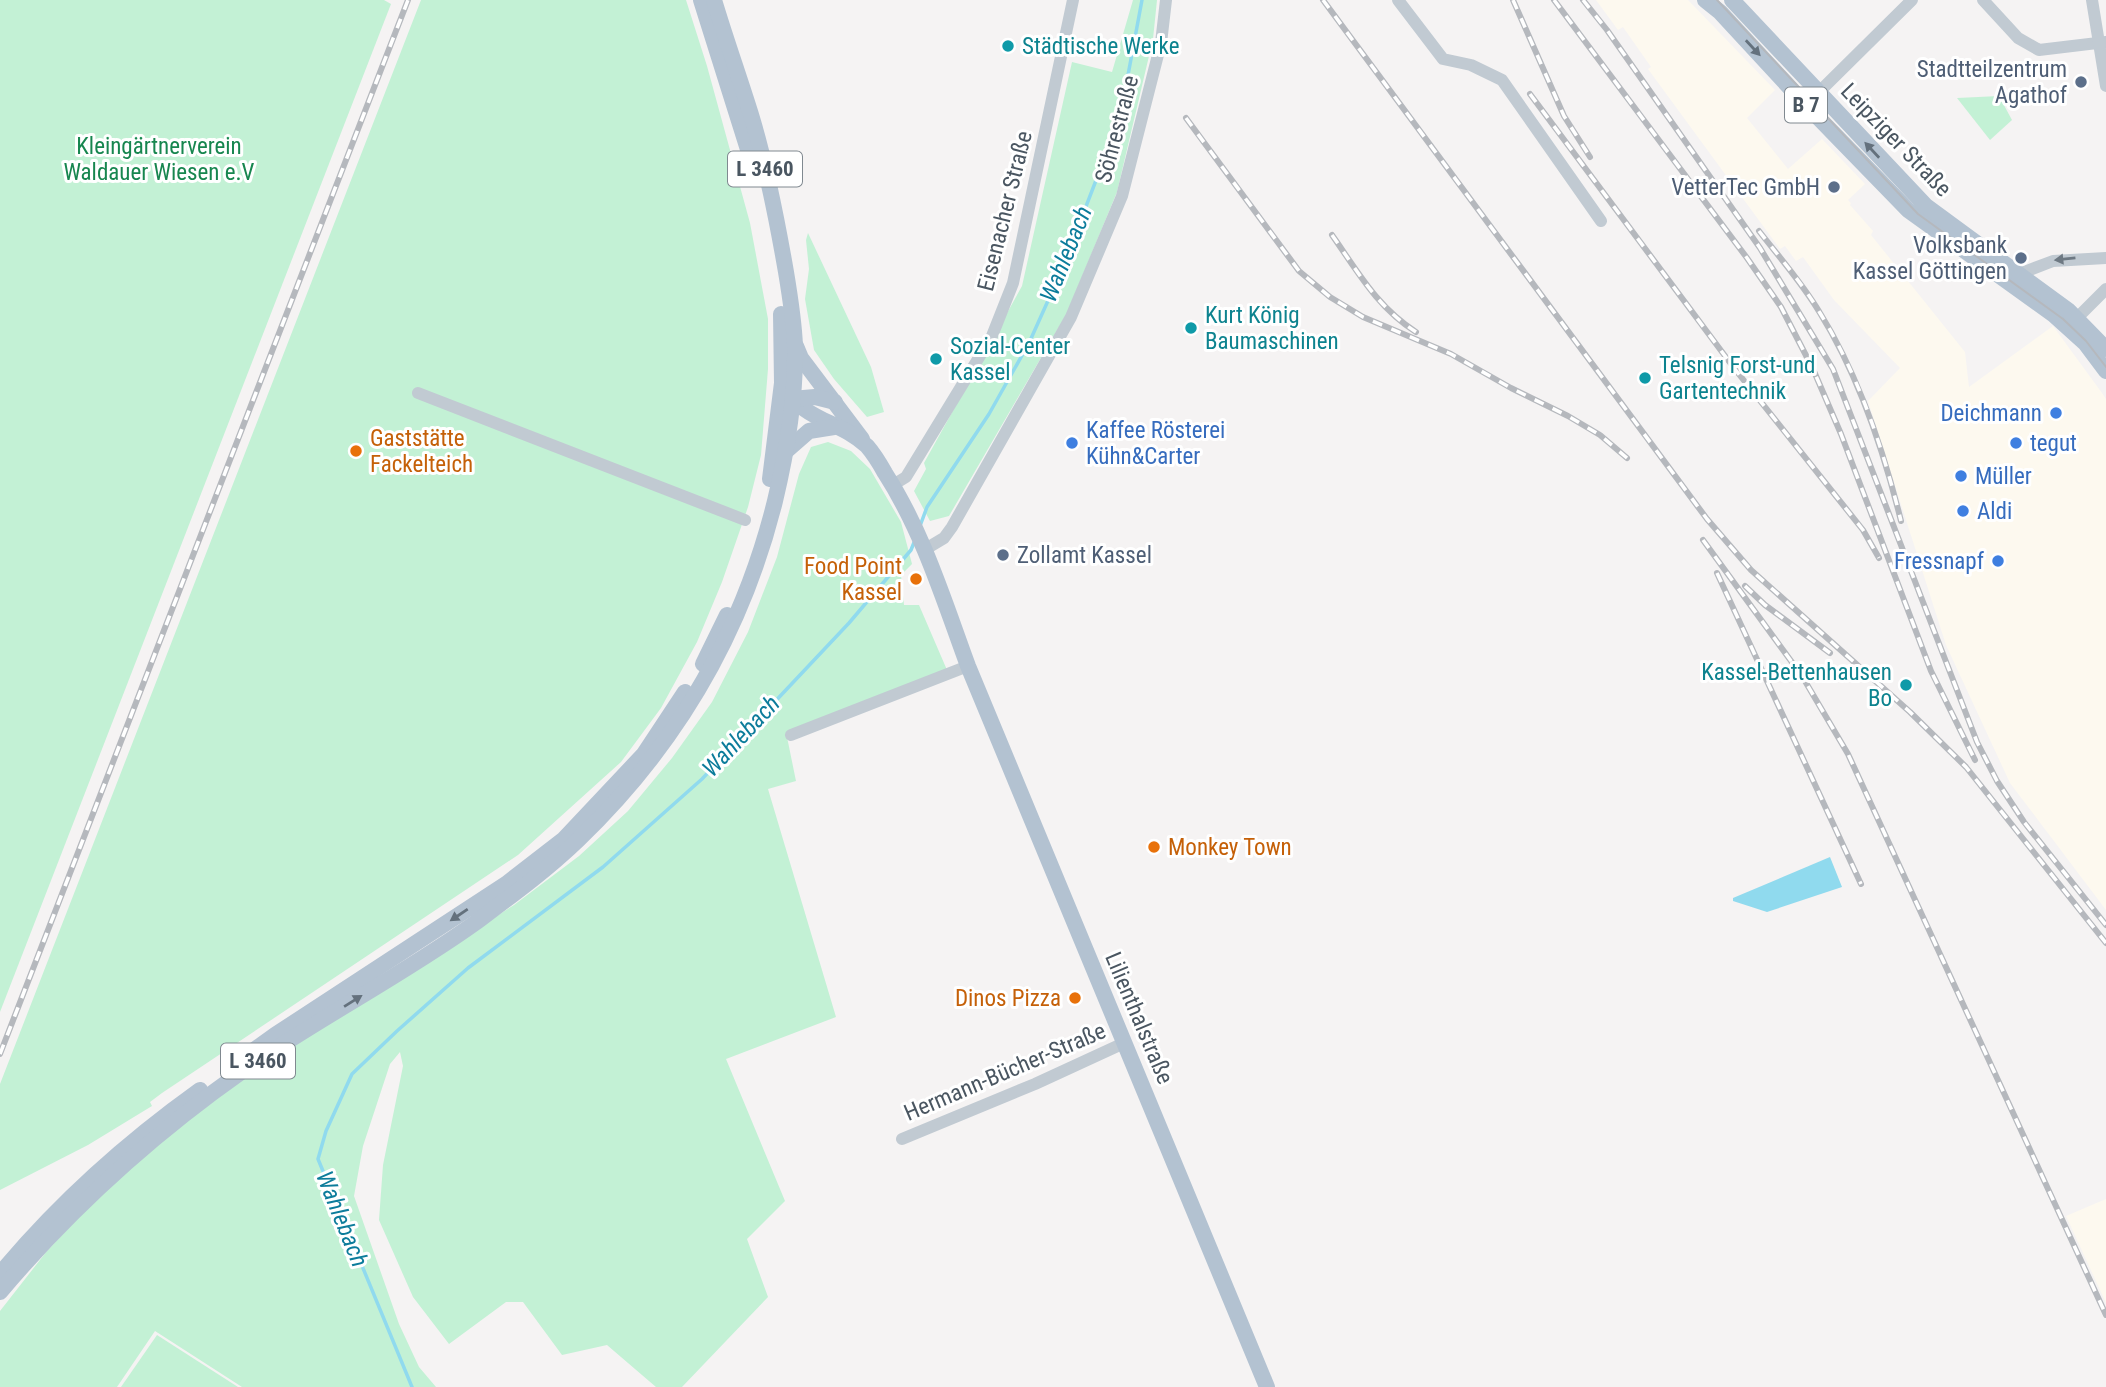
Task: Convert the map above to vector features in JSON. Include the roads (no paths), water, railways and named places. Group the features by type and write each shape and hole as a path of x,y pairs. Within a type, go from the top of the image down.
{"main road":[{"name":"L 3460","path":"0,1274 80,1188 159,1119 275,1034 506,884 564,839 644,754 697,674 730,609 756,536 770,479 782,383 781,309 766,216 742,125 701,0"},
{"name":"L 3460","path":"0,1292 58,1227 113,1172 173,1123 245,1070 474,923 577,842 668,738 699,691 725,644 758,564 785,452 792,399 795,342 774,206 753,122 714,0"},
{"name":"Leipziger Straße","path":"1705,0 1720,12 1908,210 2038,302 2073,323 2106,370"},
{"name":"Leipziger Straße","path":"1732,0 1926,206 2019,274 2106,349"},
{"path":"795,342 801,358 867,447"},
{"path":"770,479 792,399 782,383"},
{"path":"792,399 815,397 835,402"},
{"name":"Lilienthalstraße","path":"792,399 810,414 867,447 893,485 920,540 968,666 1267,1387"},
{"path":"785,452 809,430 835,427"}],"street":[{"name":"Eisenacher Straße","path":"893,485 906,477 992,336 1013,283 1073,0"},
{"name":"Söhrestraße","path":"920,540 944,538 952,527 1071,317 1122,196 1161,43 1166,0"},
{"path":"1398,0 1443,59 1471,65 1502,80 1601,221"},
{"path":"1819,92 1912,0"},
{"path":"1983,0 2018,38 2039,51 2102,42"},
{"path":"2092,0 2102,42 2106,86"},
{"path":"2019,274 2053,261 2106,258"},
{"path":"2073,323 2106,289"},
{"path":"418,393 745,520"},
{"path":"791,735 968,666"},
{"name":"Hermann-Bücher-Straße","path":"902,1139 1035,1084 1124,1043"}],"water":[{"path":"1830,857 1842,887 1767,912 1733,901 1733,898"}],"waterway":[{"name":"Wahlebach","path":"920,526 927,507 989,414 1029,343 1060,274 1120,118 1142,0"},
{"name":"Wahlebach","path":"412,1387 318,1159 326,1131 352,1074 468,968 603,867 702,779 849,623 911,550 915,540"}],"tram line":[{"path":"1717,0 1918,214 2063,319 2086,341 2106,367"}],"railway":[{"path":"0,1054 408,0"},
{"path":"1323,0 1707,519 1751,570 1910,712 1966,767 2106,943"},
{"path":"1513,0 1564,116 1590,157"},
{"path":"1554,0 1781,307 1813,369 1841,434 1931,671 1975,760"},
{"path":"1583,0 1607,30 1760,248 1833,369 1977,742 1997,781 2024,822 2106,925"},
{"path":"1530,94 1734,368 1863,530 1879,558"},
{"path":"1186,118 1299,271 1330,297 1363,317 1451,354 1568,416 1600,435 1627,458"},
{"path":"1759,231 1799,281 1847,362 1878,440 1901,521"},
{"path":"1332,235 1379,300 1416,332"},
{"path":"1703,540 1802,676 1848,754 2106,1315"},
{"path":"1717,573 1861,884"},
{"path":"1745,586 1765,605 1830,653"}],"place":[{"name":"Städtische Werke","path":"1008,46"},
{"name":"Stadtteilzentrum Agathof","path":"2081,82"},
{"name":"VetterTec GmbH","path":"1834,187"},
{"name":"Volksbank Kassel Göttingen","path":"2021,258"},
{"name":"Kurt König Baumaschinen","path":"1191,328"},
{"name":"Sozial-Center Kassel","path":"936,359"},
{"name":"Telsnig Forst-und Gartentechnik","path":"1645,378"},
{"name":"Deichmann","path":"2056,413"},
{"name":"Kaffee Rösterei Kühn&Carter","path":"1072,443"},
{"name":"tegut","path":"2016,443"},
{"name":"Gaststätte Fackelteich","path":"356,451"},
{"name":"Müller","path":"1961,476"},
{"name":"Aldi","path":"1963,511"},
{"name":"Zollamt Kassel","path":"1003,555"},
{"name":"Fressnapf","path":"1998,561"},
{"name":"Food Point Kassel","path":"916,579"},
{"name":"Kassel-Bettenhausen Bo","path":"1906,685"},
{"name":"Monkey Town","path":"1154,847"},
{"name":"Dinos Pizza","path":"1075,998"}],"park label":[{"name":"Kleingärtnerverein Waldauer Wiesen e.V","path":"159,159"}]}
